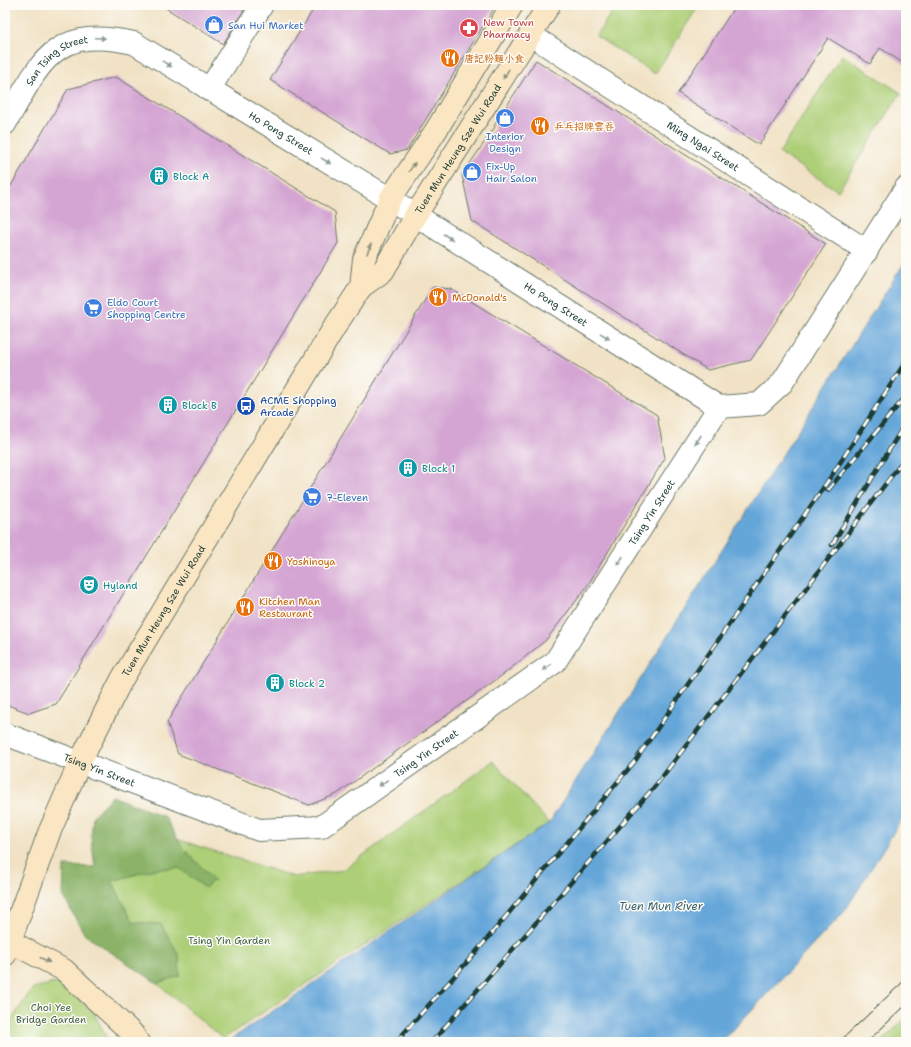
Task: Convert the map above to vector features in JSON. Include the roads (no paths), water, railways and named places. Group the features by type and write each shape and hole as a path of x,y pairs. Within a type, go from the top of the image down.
{"street":[{"path":"209,90 262,5"},
{"name":"Tuen Mun Heung Sze Wui Road","path":"361,287 364,259 390,199 435,132 512,5"},
{"name":"Tuen Mun Heung Sze Wui Road","path":"8,949 49,833 80,762 122,679 334,328 361,287 383,271 415,216 549,5"},
{"name":"San Tsing Street","path":"5,124 36,71 50,55 62,46 90,38 111,38 134,44"},
{"name":"Ming Ngai Street","path":"540,41 867,250"},
{"name":"Ho Pong Street","path":"134,44 390,199 719,407"},
{"path":"719,407 759,404 782,383 906,188"},
{"name":"Tsing Yin Street","path":"5,734 259,830 321,826 555,662 719,407"},
{"path":"8,949 64,970 132,1033 138,1042"}],"water":[{"name":"Tuen Mun River","path":"906,260 906,812 845,911 731,1032 718,1042 227,1042 549,823"}],"tram line":[{"path":"839,1042 906,979"},
{"path":"867,1042 906,1005"}],"railway":[{"path":"396,1042 483,944 635,761 832,475 906,361"},
{"path":"828,490 906,396"},
{"path":"832,545 906,422"},
{"path":"432,1042 656,785 906,457"}],"place":[{"name":"San Hui Market","path":"214,25"},
{"name":"New Town Pharmacy","path":"469,28"},
{"name":"唐記粉麵小食","path":"450,58"},
{"name":"Interior Design","path":"505,118"},
{"name":"乒乓招牌雲吞","path":"540,126"},
{"name":"Fix-Up Hair Salon","path":"472,172"},
{"name":"Block A","path":"159,176"},
{"name":"McDonald's","path":"438,297"},
{"name":"Eldo Court Shopping Centre","path":"93,308"},
{"name":"Block B","path":"168,405"},
{"name":"ACME Shopping Arcade","path":"246,406"},
{"name":"Block 1","path":"408,468"},
{"name":"7-Eleven","path":"312,497"},
{"name":"Yoshinoya","path":"273,561"},
{"name":"Hyland","path":"89,585"},
{"name":"Kitchen Man Restaurant","path":"245,607"},
{"name":"Block 2","path":"275,683"}],"park label":[{"name":"Tsing Yin Garden","path":"229,940"},
{"name":"Choi Yee Bridge Garden","path":"51,1012"}]}
